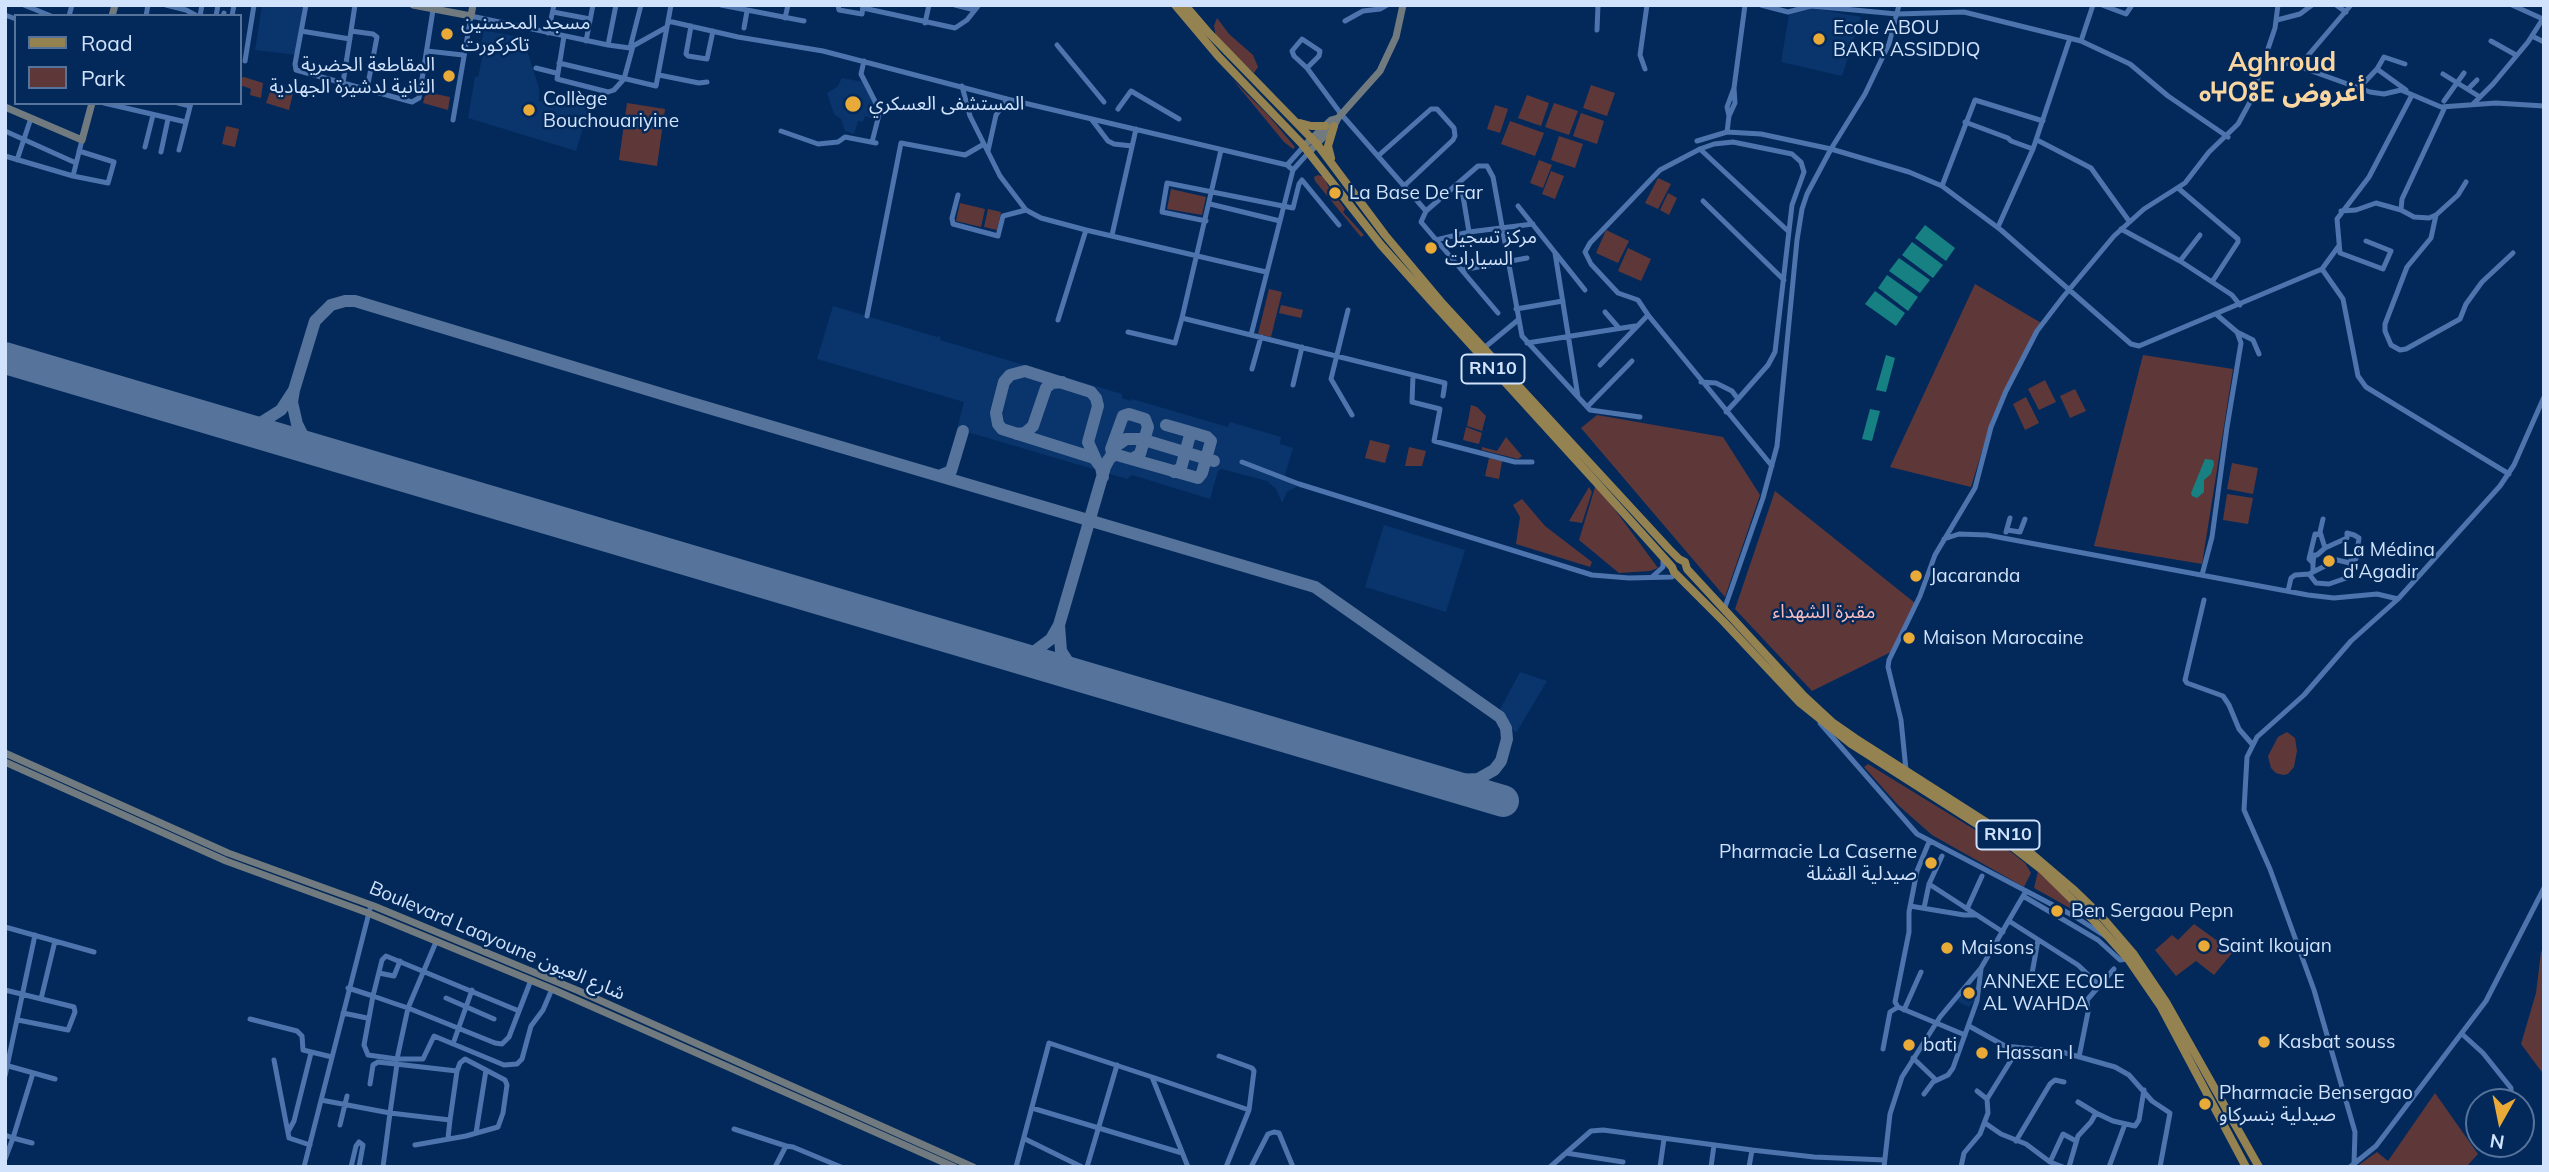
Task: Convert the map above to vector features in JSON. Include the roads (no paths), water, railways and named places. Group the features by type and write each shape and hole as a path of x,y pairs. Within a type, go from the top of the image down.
{"main road":[{"name":"RN10","path":"1175,5 1306,149 1381,245 1674,571 1813,715 1851,744 2014,848 2040,869 2111,940 2128,959 2161,1007 2246,1167"},
{"name":"RN10","path":"1185,5 1209,33 1297,121 1431,290 1679,559 1685,562 1687,569 1804,696 1832,722 2019,843 2102,918 2133,953 2166,1002 2259,1167"},
{"path":"1297,121 1311,126 1335,121 1328,146 1333,164"},
{"path":"1679,559 1674,571 1682,574 1687,569"}],"street":[{"path":"5,15 6,5"},
{"path":"24,5 46,14"},
{"path":"245,61 254,5"},
{"path":"306,5 295,68 412,102 417,101 427,51 429,8"},
{"path":"343,83 355,5"},
{"path":"413,5 608,46 632,47 667,24 691,26 823,51 1092,120 1287,165 1293,170"},
{"path":"453,120 472,5"},
{"path":"586,41 593,5"},
{"path":"608,46 616,5"},
{"path":"564,36 556,73 558,80 608,92 614,90 624,79 641,5"},
{"path":"559,63 656,86 671,5"},
{"path":"769,15 771,5"},
{"path":"785,18 788,5"},
{"path":"838,5 839,10 863,9 952,28 959,27 977,8"},
{"path":"926,23 929,5"},
{"path":"955,5 977,8"},
{"path":"1345,21 1363,11 1380,9 1387,5"},
{"path":"1287,165 1371,83 1386,61 1396,37 1403,5"},
{"path":"1597,30 1598,5"},
{"path":"1644,69 1640,55 1647,5"},
{"path":"1727,132 1728,103 1734,88 1745,5"},
{"path":"1761,5 1788,12 1811,6 1964,12 2081,41 2130,64 2168,96 2228,137"},
{"path":"1964,12 1967,5"},
{"path":"2081,41 2093,5"},
{"path":"2102,5 2126,14 2132,5"},
{"path":"1906,770 1901,720 1888,667 1889,660 1920,596 1928,570 1975,488 1994,416 2018,366 2037,331 2120,229 2185,183 2209,152 2228,137 2245,114 2277,20 2278,5"},
{"path":"2277,20 2300,14 2312,5"},
{"path":"2336,5 2346,12"},
{"path":"2299,66 2351,5"},
{"path":"2473,104 2532,36 2543,18 2512,5"},
{"path":"2536,16 2537,5"},
{"path":"169,6 183,10"},
{"path":"725,6 804,21"},
{"path":"548,33 553,7 590,19"},
{"path":"1724,610 1740,569 1776,450 1799,222 1807,194 1865,94 1889,44 1898,8"},
{"path":"744,28 746,9"},
{"path":"967,20 974,24"},
{"path":"691,26 686,54 688,56 707,59 713,31"},
{"path":"301,31 349,39"},
{"path":"351,31 377,37 367,89"},
{"path":"2532,36 2544,42"},
{"path":"1998,227 2037,140 2070,38"},
{"path":"1307,68 1319,56 1320,51 1302,39 1292,53 1307,68 1335,121 1378,156 1426,211"},
{"path":"2491,41 2516,55"},
{"path":"242,43 247,44"},
{"path":"1057,45 1104,102"},
{"path":"427,51 463,55"},
{"path":"2358,88 2377,69 2384,57 2405,64"},
{"path":"780,131 818,144 838,142 845,137 874,142 880,111 861,74 863,61"},
{"path":"2264,61 2285,62 2380,94 2397,90 2445,104 2513,103 2544,106"},
{"path":"536,68 556,73"},
{"path":"2377,69 2410,94"},
{"path":"2401,210 2405,191 2445,104 2464,73"},
{"path":"2444,74 2480,97"},
{"path":"659,75 699,83 707,82"},
{"path":"2468,89 2477,80"},
{"path":"962,86 970,116 1000,176 1026,210 1041,218 1086,230 1266,272"},
{"path":"1118,109 1130,91 1179,119"},
{"path":"2366,242 2390,251 2383,269 2343,255 2338,247 2337,219 2366,183 2410,94"},
{"path":"988,152 996,115 1007,99"},
{"path":"1942,186 1973,102 1977,100 2043,121"},
{"path":"73,176 89,105"},
{"path":"112,105 186,122"},
{"path":"179,149 191,105"},
{"path":"5,107 82,140"},
{"path":"1378,156 1425,111 1437,109 1454,128 1455,136 1405,186"},
{"path":"145,147 153,115"},
{"path":"17,160 32,118"},
{"path":"161,152 168,118"},
{"path":"1092,120 1108,141 1132,146"},
{"path":"1965,122 2033,149"},
{"path":"1112,235 1136,129"},
{"path":"5,131 76,163"},
{"path":"1697,141 1727,132 1761,134 1831,149 1909,172 1942,186 1998,227 2135,346 2217,315 2322,269 2338,247"},
{"path":"2037,140 2091,168 2129,221"},
{"path":"1726,412 1768,365 1775,352 1792,205 1804,172 1801,162 1792,154 1733,142 1700,149 1660,170 1586,247 1586,256 1612,288 1638,300 1701,382 1726,412 1772,466"},
{"path":"867,316 901,143 965,155 984,144"},
{"path":"1251,335 1293,170 1306,149"},
{"path":"1700,149 1788,231"},
{"path":"1128,332 1175,343 1198,256 1221,150"},
{"path":"5,156 106,184 115,164 113,161 79,152"},
{"path":"1498,313 1422,222 1426,211 1478,166 1487,166 1493,177 1522,336 1587,407 1594,411 1640,417"},
{"path":"1206,220 1161,212 1167,183 1293,208 1298,184 1302,180 1339,225"},
{"path":"2341,211 2356,210 2376,203 2401,210 2413,217 2429,218 2437,215 2458,195 2466,182"},
{"path":"1461,183 1469,232"},
{"path":"2178,188 2238,239 2212,282"},
{"path":"958,195 953,224 998,236 1003,216 1026,210"},
{"path":"1703,201 1784,279"},
{"path":"1210,204 1280,221"},
{"path":"1518,206 1585,290"},
{"path":"2437,215 2431,238 2407,267 2385,324 2387,339 2396,348 2400,350 2413,346 2459,318 2482,282 2513,253"},
{"path":"1436,240 1469,232 1533,224"},
{"path":"2120,229 2180,261 2232,295 2240,305"},
{"path":"1058,320 1086,230"},
{"path":"2180,261 2200,234"},
{"path":"1555,253 1578,397"},
{"path":"1462,270 1527,258"},
{"path":"2322,269 2343,299 2358,376 2362,382 2509,474"},
{"path":"1516,309 1563,301"},
{"path":"1348,310 1331,379 1352,415"},
{"path":"1605,312 1618,327"},
{"path":"1600,365 1648,315"},
{"path":"2217,315 2237,332 2253,340 2259,354"},
{"path":"1182,318 1445,383 1443,396"},
{"path":"1484,348 1518,320"},
{"path":"1527,343 1635,326"},
{"path":"2202,575 2212,537 2241,343 2237,332"},
{"path":"1252,369 1261,337"},
{"path":"1293,385 1302,347"},
{"path":"1587,407 1632,361"},
{"path":"1413,375 1412,402 1440,409 1434,441 1515,462 1532,462"},
{"path":"1701,382 1729,388 1738,399"},
{"path":"2352,1165 2355,1132 2314,990 2270,869 2244,810 2247,757 2257,737 2312,687 2351,641 2398,599 2441,554 2509,474 2544,397"},
{"path":"1756,447 1776,450"},
{"path":"1242,461 1299,484 1579,571 1629,578 1652,577 1674,571"},
{"path":"2005,539 2010,518"},
{"path":"2007,530 2020,532 2025,519"},
{"path":"2323,519 2322,538 2325,548"},
{"path":"2347,533 2359,538 2356,559 2350,563 2352,576 2329,584 2316,583 2311,573 2314,555 2347,538 2347,533"},
{"path":"1944,539 1968,534 2334,598 2377,594 2398,599"},
{"path":"2313,563 2309,559 2315,534 2322,538"},
{"path":"1652,577 1663,567 1663,558"},
{"path":"2288,591 2291,578 2295,575 2311,573 2337,560 2350,563"},
{"path":"2204,600 2186,682 2223,696 2239,729 2252,744"},
{"path":"1813,715 1907,823 1930,842 2024,894 2098,940 2121,961 2128,959"},
{"name":"Boulevard Laayoune شارع العيون","path":"5,753 228,853 370,905 579,991 973,1167"},
{"name":"Boulevard Laayoune شارع العيون","path":"5,762 226,861 368,913 531,980 954,1167"},
{"path":"1901,1009 1895,998 1909,932 1910,906 1917,870 1930,842"},
{"path":"1924,908 1929,884 1942,856"},
{"path":"1966,909 1982,876"},
{"path":"1929,884 2003,932"},
{"path":"2352,1165 2376,1146 2462,1034 2495,985 2544,888"},
{"path":"2024,894 2074,916 2111,940"},
{"path":"1550,1167 1594,1130 1885,1163 1892,1102 1899,1083 1936,1023 1981,968 2024,894"},
{"path":"304,1167 370,905"},
{"path":"1910,906 1976,915"},
{"path":"2008,921 2078,965 2099,985"},
{"path":"5,927 94,952"},
{"path":"5,1076 35,935"},
{"path":"2030,985 2038,940"},
{"path":"41,999 55,941"},
{"path":"383,1167 397,1061 408,1009 436,942"},
{"path":"457,1071 368,1055 365,1051 367,1018 385,956 519,1011"},
{"path":"379,974 394,976 400,961"},
{"path":"1924,1094 1936,1080 1948,1075 1953,1068 1977,1001 1981,968"},
{"path":"2080,1056 2088,1012 2087,1000 2114,969"},
{"path":"1901,1009 1921,972"},
{"path":"348,988 502,1044 509,1037 531,980"},
{"path":"370,1084 375,1063 423,1059 434,1036 504,1065 517,1064 522,1059 531,1026 543,1010 552,989"},
{"path":"5,990 74,1007 75,1016 70,1028 65,1030 18,1020"},
{"path":"453,1044 472,990"},
{"path":"446,998 494,1019"},
{"path":"1883,1049 1890,1012 1901,1009 1965,1035"},
{"path":"343,1013 367,1018"},
{"path":"250,1018 299,1032 303,1050 332,1057"},
{"path":"1969,1026 1999,1044 2018,1049 2080,1056 2123,1070 2152,1101 2170,1115 2160,1167"},
{"path":"2462,1034 2483,1053 2511,1088"},
{"path":"1018,1167 1049,1043 1249,1110"},
{"path":"1961,1167 1964,1153 1980,1134 1985,1123 1988,1113 1987,1099 2018,1049"},
{"path":"288,1132 294,1121 311,1053"},
{"path":"1219,1056 1254,1070 1249,1110 1226,1167"},
{"path":"1913,1058 1936,1080"},
{"path":"415,1144 476,1133 498,1127 502,1120 506,1083 502,1078 463,1059 457,1071 448,1138"},
{"path":"274,1060 288,1132 291,1139 310,1144"},
{"path":"7,1065 55,1079"},
{"path":"1025,1139 1085,1167 1117,1065"},
{"path":"476,1133 486,1070"},
{"path":"5,1159 33,1073"},
{"path":"1152,1077 1188,1167"},
{"path":"2016,1141 2050,1084 2055,1080 2064,1082"},
{"path":"2078,1102 2096,1113 2132,1126 2137,1124 2144,1090"},
{"path":"1977,1091 1987,1099"},
{"path":"340,1125 347,1096"},
{"path":"321,1100 390,1113 450,1120"},
{"path":"1032,1108 1182,1153"},
{"path":"2069,1167 2076,1141 2096,1113"},
{"path":"1985,1123 2063,1167"},
{"path":"2109,1167 2125,1125"},
{"path":"734,1129 793,1147 841,1167"},
{"path":"5,1132 32,1143"},
{"path":"1251,1167 1271,1132 1279,1133 1293,1167"},
{"path":"2050,1162 2063,1134 2076,1141"},
{"path":"1660,1167 1664,1139"},
{"path":"1711,1167 1714,1144"},
{"path":"775,1167 786,1146"},
{"path":"1749,1167 1752,1150"},
{"path":"1566,1153 1623,1162"},
{"path":"1599,1167 1600,1159"}],"place":[{"name":"مسجد المحسنين تاكركورت","path":"447,34"},
{"name":"Ecole ABOU BAKR ASSIDDIQ","path":"1819,39"},
{"name":"المقاطعة الحضرية الثانية لدشيرة الجهادية","path":"449,76"},
{"name":"المستشفى العسكري","path":"853,104"},
{"name":"Collège Bouchouariyine","path":"529,110"},
{"name":"La Base De Far","path":"1335,193"},
{"name":"مركز تسجيل السيارات","path":"1431,248"},
{"name":"La Médina d'Agadir","path":"2329,561"},
{"name":"Jacaranda","path":"1916,576"},
{"name":"Maison Marocaine","path":"1909,638"},
{"name":"Pharmacie La Caserne صيدلية القشلة","path":"1931,863"},
{"name":"Ben Sergaou Pepn","path":"2057,911"},
{"name":"Saint Ikoujan","path":"2204,946"},
{"name":"Maisons","path":"1947,948"},
{"name":"ANNEXE ECOLE AL WAHDA","path":"1969,993"},
{"name":"Kasbat souss","path":"2264,1042"},
{"name":"bati","path":"1909,1045"},
{"name":"Hassan I","path":"1982,1053"},
{"name":"Pharmacie Bensergao صيدلية بنسركاو","path":"2205,1104"}],"district":[{"name":"Aghroud ⴰⵖⵔⵓⴹ أغروض","path":"2282,78"}],"park label":[{"name":"مقبرة الشهداء","path":"1824,612"}]}
